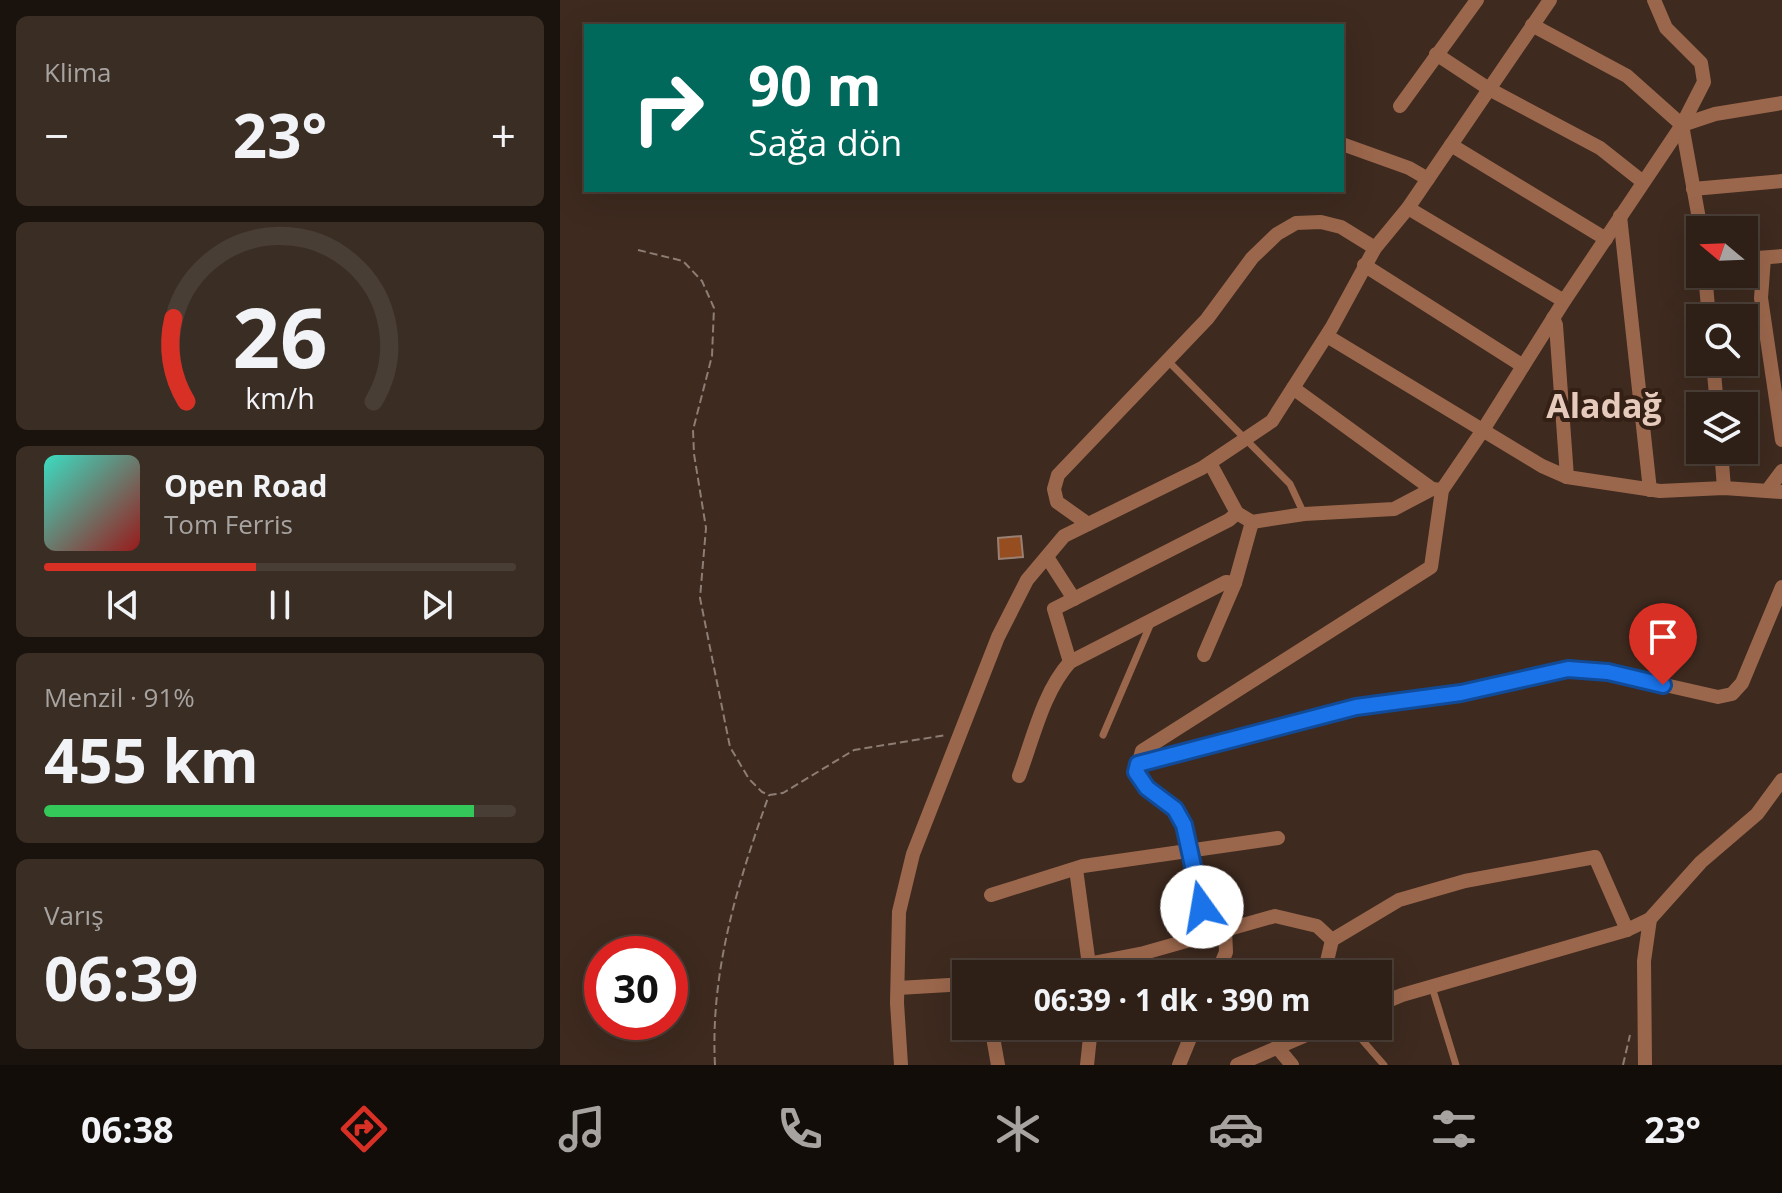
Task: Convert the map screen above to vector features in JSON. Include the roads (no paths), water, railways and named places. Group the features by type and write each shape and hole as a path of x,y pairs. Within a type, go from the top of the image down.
{"street":[{"path":"1400,106 1477,0"},
{"path":"901,1065 899,912 913,854 998,637 1027,580 1064,536 1210,463 1272,421 1327,336 1375,248 1408,208 1550,0"},
{"path":"1210,463 1237,513 1252,522 1304,514 1394,509 1437,490 1483,430 1620,215 1682,125 1704,82 1701,63 1666,28 1654,0"},
{"path":"1532,25 1627,76 1682,125 1698,216"},
{"path":"1436,54 1489,89 1600,148 1643,182"},
{"path":"1682,125 1715,114 1782,103"},
{"path":"1344,145 1409,168 1428,179"},
{"path":"1451,145 1606,239"},
{"path":"1693,189 1782,181"},
{"path":"1408,208 1564,301"},
{"path":"1620,215 1650,490"},
{"path":"1088,524 1057,502 1054,489 1058,475 1207,319 1260,249 1287,228 1305,222 1331,224 1351,232 1375,248"},
{"path":"1758,258 1782,256"},
{"path":"1764,258 1761,298 1782,440"},
{"path":"1364,265 1523,366"},
{"path":"1553,318 1567,477"},
{"path":"1327,336 1542,466 1567,477 1650,490 1724,488 1774,491 1782,471"},
{"path":"1293,388 1437,490"},
{"path":"1722,464 1724,488"},
{"path":"1208,934 1184,825 1175,809 1147,788 1136,772 1142,751 1431,567 1437,490"},
{"path":"1070,662 1054,609 1229,520 1237,513"},
{"path":"1204,655 1235,583 1252,522"},
{"path":"1047,557 1074,599"},
{"path":"1019,776 1051,692 1060,673 1070,662 1226,582 1235,583"},
{"path":"1138,764 1356,707 1461,693 1568,669 1608,672 1718,697 1732,694 1742,683 1782,587"},
{"path":"1392,1000 1627,930 1650,919 1701,862 1757,814 1782,780"},
{"path":"991,895 1076,869 1278,838"},
{"path":"1327,960 1332,940 1399,900 1465,881 1595,857 1627,930"},
{"path":"1076,869 1088,960"},
{"path":"1136,960 1208,934 1275,916 1317,926 1332,940"},
{"path":"1645,1065 1644,961 1650,919"},
{"path":"1223,960 1226,952 1225,930"},
{"path":"898,988 952,985"},
{"path":"994,1040 998,1065"},
{"path":"1087,1065 1090,1040"},
{"path":"1179,1065 1189,1040"},
{"path":"1237,1065 1286,1040"},
{"path":"1277,1047 1292,1065"}],"lane":[{"path":"1167,360 1290,484 1304,514"},
{"path":"1103,735 1152,620"},
{"path":"1432,987 1456,1065"},
{"path":"1362,1040 1384,1065"}],"district":[{"name":"Aladağ","path":"1604,406"}]}
